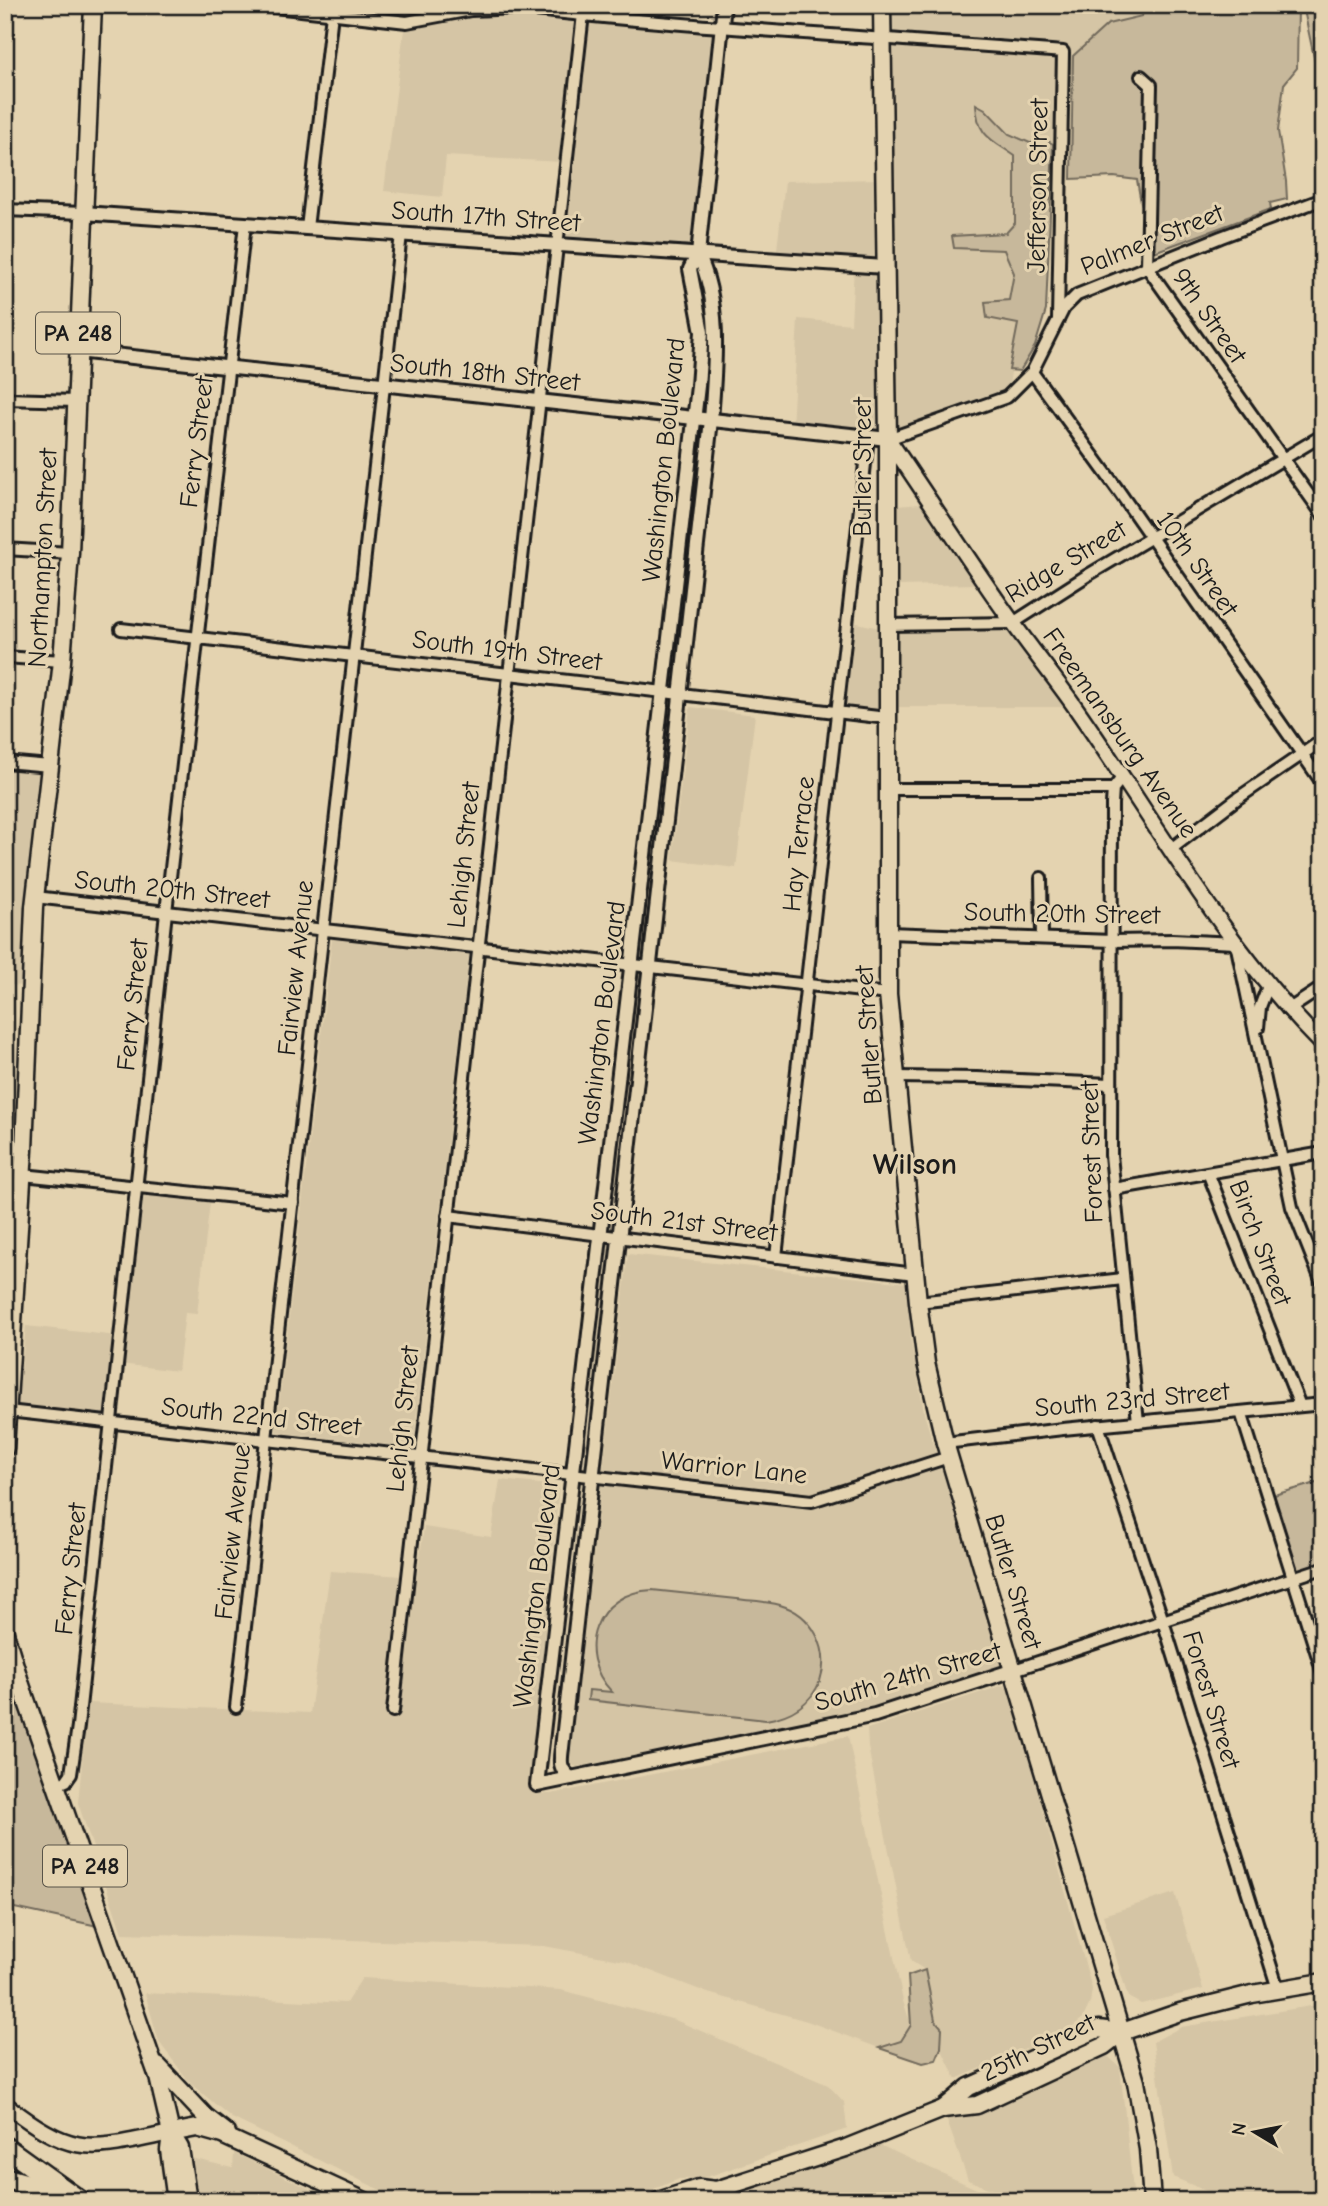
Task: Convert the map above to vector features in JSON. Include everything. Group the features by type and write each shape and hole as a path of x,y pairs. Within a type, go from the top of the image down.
{"highway":[{"path":"5,2147 80,2201"},
{"path":"5,2161 52,2195"},
{"path":"5,2178 52,2195"}],"main road":[{"name":"Northampton Street","path":"5,1448 23,1175 35,897 62,661 70,553 93,5"},
{"name":"Butler Street","path":"882,5 888,439 888,994 918,1302 926,1363 947,1450 1122,2032 1141,2104 1152,2201"},
{"name":"Freemansburg Avenue","path":"888,439 1013,623 1073,705 1117,784 1171,849 1268,986 1287,1010 1323,1045"},
{"name":"PA 248","path":"5,1633 17,1675 163,2093 171,2133 169,2150 176,2201"},
{"name":"25th Street","path":"700,2201 716,2190 846,2148 943,2109 969,2087 1098,2029 1122,2032 1205,2005 1323,1982"},
{"path":"153,2061 205,2116 234,2139"},
{"path":"5,2104 41,2130 74,2145 104,2147 197,2129 234,2139 365,2201"},
{"name":"PA 248","path":"171,2133 180,2148 188,2201"},
{"name":"25th Street","path":"659,2201 699,2188 716,2190"}],"street":[{"path":"257,5 332,10 407,22 494,7 583,10 721,27 881,40"},
{"path":"698,254 723,5"},
{"path":"307,228 332,10"},
{"name":"Lehigh Street","path":"393,1711 583,10"},
{"name":"Jefferson Street","path":"881,40 1063,52 1058,320"},
{"name":"9th Street","path":"1141,76 1151,85 1147,267 1323,515"},
{"name":"Palmer Street","path":"888,439 1007,397 1032,372 1058,320 1070,300 1077,295 1323,199"},
{"path":"5,210 83,213"},
{"name":"South 17th Street","path":"83,213 885,267"},
{"name":"Ferry Street","path":"57,1785 68,1779 73,1765 166,912 245,224"},
{"name":"Fairview Avenue","path":"236,1707 401,234"},
{"name":"Washington Boulevard","path":"537,1785 694,418 702,332 690,269 698,254"},
{"name":"Washington Boulevard","path":"571,1778 560,1766 711,420 715,339 710,284 698,254"},
{"name":"South 18th Street","path":"77,351 888,439"},
{"name":"10th Street","path":"1032,372 1323,784"},
{"path":"5,399 76,401"},
{"name":"Ridge Street","path":"887,625 1013,623 1323,435"},
{"name":"Hay Terrace","path":"776,1257 868,437"},
{"path":"5,549 70,553"},
{"name":"South 19th Street","path":"121,629 887,718"},
{"path":"5,657 62,661"},
{"path":"1171,849 1238,798 1323,740"},
{"path":"5,762 50,766"},
{"path":"887,789 1117,784"},
{"name":"Forest Street","path":"1117,784 1112,879 1111,1155 1138,1422"},
{"path":"1041,878 1042,937"},
{"name":"South 20th Street","path":"35,897 888,994"},
{"name":"South 20th Street","path":"888,933 1236,943"},
{"path":"1236,943 1292,1208 1323,1285"},
{"path":"1258,1041 1260,1007 1268,986"},
{"path":"1287,1010 1323,987"},
{"path":"895,1077 1111,1084"},
{"path":"5,1148 24,1150"},
{"path":"1114,1189 1209,1175 1323,1153"},
{"path":"23,1175 293,1203"},
{"name":"Birch Street","path":"1209,1175 1300,1406"},
{"name":"South 21st Street","path":"448,1216 915,1274"},
{"path":"918,1302 1124,1279"},
{"name":"South 23rd Street","path":"947,1450 1098,1425 1323,1404"},
{"name":"South 22nd Street","path":"8,1411 592,1477"},
{"path":"1241,1412 1323,1673"},
{"name":"Forest Street","path":"1098,1425 1163,1621 1278,1989"},
{"name":"Warrior Lane","path":"592,1477 812,1501 947,1450"},
{"name":"South 24th Street","path":"537,1785 875,1715 1323,1567"}],"shaded area":[{"path":"407,5 517,5 717,29 694,254 552,246 563,162 446,156 442,197 384,191"},
{"path":"884,5 1145,5 1142,16 1108,24 1073,56 1066,141 1053,144 1048,141 1030,143 1009,135 1015,156 1015,224 1006,233 1004,250 1014,273 1009,300 1018,324 1009,386 999,398 888,440 792,428 798,319 851,324 854,266 776,258 785,181 882,179"},
{"path":"1145,5 1323,5 1323,69 1315,62 1304,10 1298,6 1297,68 1284,84 1278,131 1287,199 1270,203 1271,209 1154,252 1154,238 1141,203 1137,180 1114,177 1071,179 1073,56 1108,24 1142,16"},
{"path":"976,104 985,109 1009,134 1030,143 1048,141 1053,144 1046,310 1035,346 1020,371 1009,370 1018,324 987,318 985,302 1009,300 1014,273 1004,250 954,248 952,236 1006,233 1015,223 1015,156 992,141 982,130"},
{"path":"921,504 977,584 898,586 900,627 1011,627 1071,707 899,707 896,715 833,709 848,621 889,630 885,507"},
{"path":"690,707 755,715 736,868 672,860"},
{"path":"5,759 48,762 27,986 5,985"},
{"path":"332,939 469,955 413,1448 276,1432"},
{"path":"144,1194 210,1202 197,1314 185,1313 178,1371 120,1364 114,1415 17,1404 26,1326 127,1337"},
{"path":"628,1254 908,1283 911,1341 925,1417 1003,1664 864,1711 577,1767 569,1764"},
{"path":"500,1480 559,1486 531,1783 534,1793 551,1794 848,1736 903,2001 911,2025 901,2041 879,2048 807,2021 708,1993 625,1961 544,1946 122,1933 78,1803 88,1703 310,1713 330,1571 417,1577 424,1527 491,1537"},
{"path":"1323,1481 1323,1568 1293,1578 1267,1497"},
{"path":"652,1590 764,1602 780,1605 801,1616 810,1625 821,1645 823,1669 816,1689 799,1708 766,1720 588,1700 589,1690 612,1692 600,1676 594,1659 596,1627 604,1613 617,1601 633,1593"},
{"path":"5,1633 107,1930 5,1906"},
{"path":"1004,1685 1010,1691 1092,1989 1090,2003 1083,2018 1067,2031 956,2079 941,2048 942,2028 935,2020 925,1970 911,1961 868,1747 867,1729"},
{"path":"1175,1893 1203,1989 1141,2004 1128,1997 1103,1915"},
{"path":"925,1970 935,2020 942,2028 941,2048 936,2060 923,2063 879,2048 901,2041 911,2025 908,1976"},
{"path":"362,1978 561,1990 675,2020 828,2085 844,2102 847,2129 701,2179 679,2179 624,2201 403,2201 232,2118 191,2084 159,2042 145,1993 346,2003"},
{"path":"1323,2004 1323,2201 1230,2201 1173,2177 1153,2042 1181,2027"},
{"path":"1102,2051 1120,2067 1134,2201 1020,2201 968,2180 946,2118"},
{"path":"875,2143 1003,2201 721,2201"},
{"path":"234,2153 335,2201 195,2201 191,2158 233,2168"}],"district":[{"name":"Wilson","path":"915,1164"}]}
